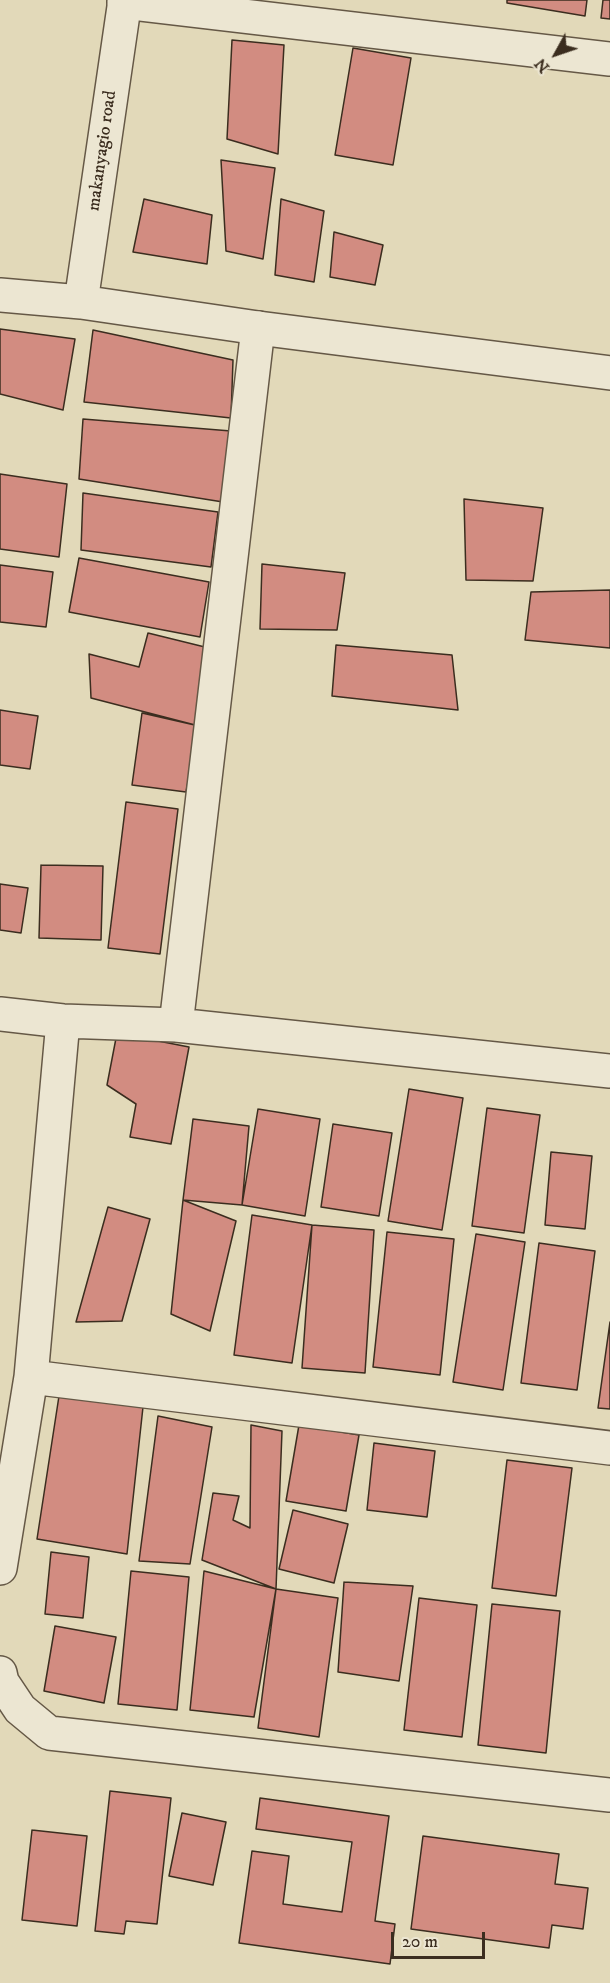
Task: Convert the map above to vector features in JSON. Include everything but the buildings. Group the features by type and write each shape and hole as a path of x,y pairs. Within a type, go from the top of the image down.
{"street":[{"path":"124,1 610,59"},
{"name":"makanyagio road","path":"81,302 124,1"},
{"path":"0,295 81,302 258,328 610,373"},
{"path":"176,1025 258,328"},
{"path":"0,1014 63,1021 176,1025 610,1071"},
{"path":"0,1568 31,1377 63,1021"},
{"path":"31,1377 610,1448"},
{"path":"0,1673 2,1682 20,1709 49,1733 610,1795"}]}
